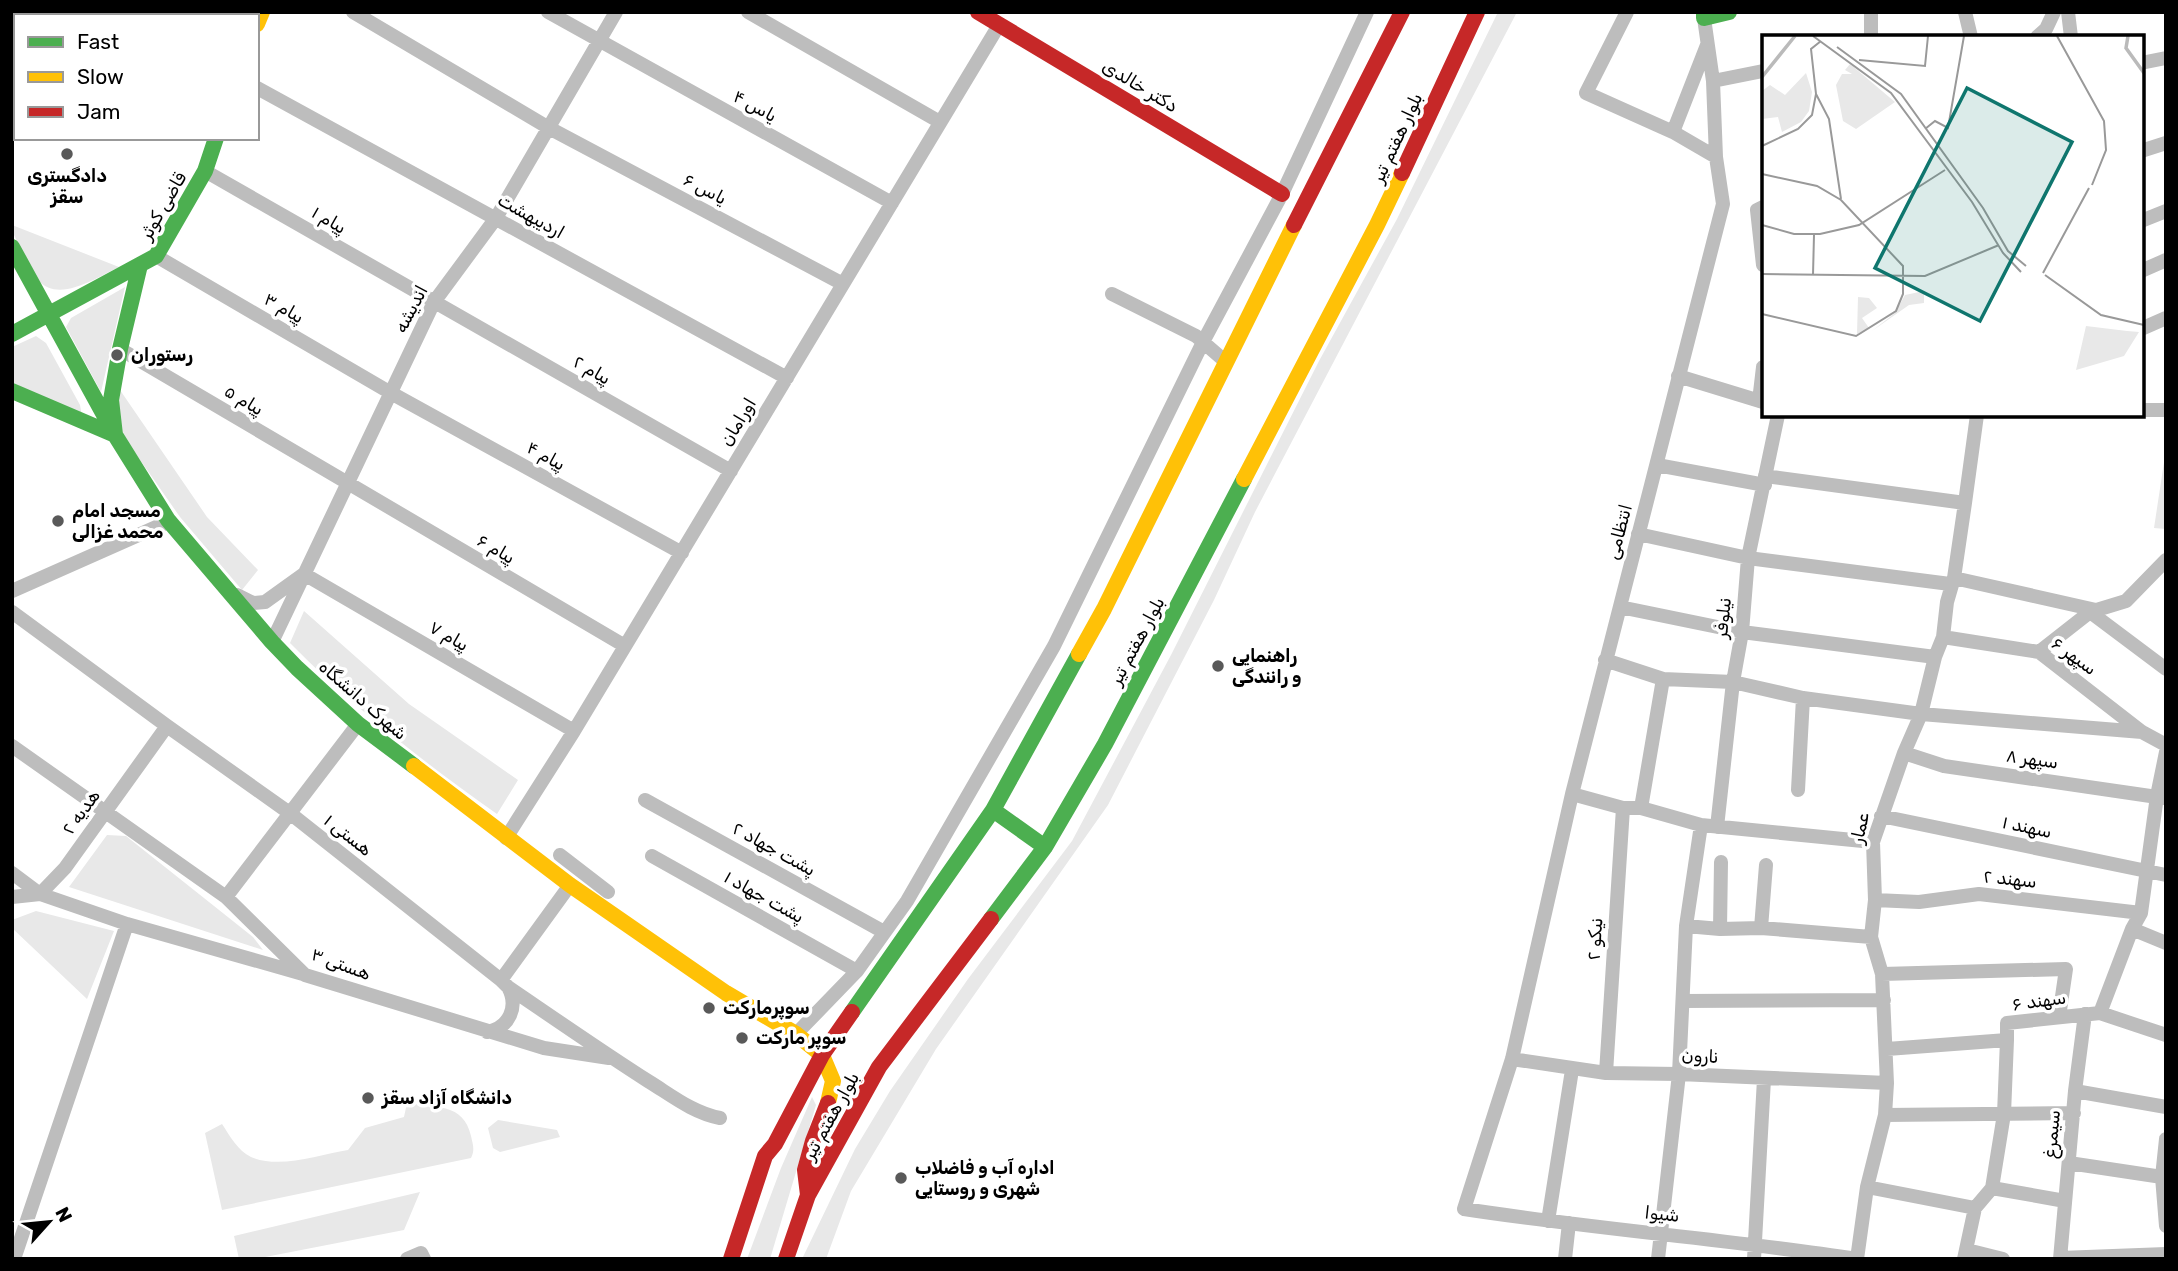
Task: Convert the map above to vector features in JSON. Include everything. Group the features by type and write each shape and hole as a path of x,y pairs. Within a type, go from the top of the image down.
{"main road":[{"name":"دکتر خالدی","path":"978,12 1282,194"},
{"name":"بلوار هفتم تیر","path":"731,1259 765,1156 775,1144 802,1089 822,1055 993,810 1104,609 1402,12"},
{"name":"بلوار هفتم تیر","path":"786,1259 808,1195 879,1068 1045,848 1105,744 1377,225 1477,12"},
{"path":"1704,15 1729,12"},
{"name":"قاضی کوثر","path":"12,334 156,256 205,171 215,140"},
{"name":"شهرک دانشگاه","path":"12,247 44,318 109,434 164,524 231,592 272,642 355,728 506,838 568,889 822,1055"},
{"path":"12,391 109,434 111,400 120,349 140,265"},
{"path":"12,269 44,318"},
{"path":"164,524 214,592 273,658 355,728 698,988 797,1056 802,1066 802,1089"},
{"path":"993,810 1045,848"},
{"path":"808,1195 806,1170 813,1141 831,1096 833,1081 822,1055"}],"street":[{"name":"یاس ۶","path":"353,12 549,128 843,284"},
{"name":"یاس ۴","path":"548,12 892,203"},
{"name":"اندیشه","path":"272,642 434,302 496,218 616,12"},
{"path":"748,12 940,122"},
{"path":"789,1031 811,1021 857,971 907,901 1054,646 1203,342 1282,194 1367,12"},
{"path":"1627,12 1586,93 1673,132 1716,157"},
{"path":"1871,12 1871,35"},
{"path":"1965,12 1970,35"},
{"path":"2041,12 2042,33"},
{"path":"2042,33 2054,12"},
{"path":"2068,12 2071,35"},
{"name":"انتظامی","path":"1464,1209 1512,1059 1605,660 1723,204 1716,157 1713,81 1704,15"},
{"name":"اورامان","path":"506,838 574,731 999,25"},
{"path":"1673,132 1707,45"},
{"path":"2143,63 2166,58"},
{"path":"1713,81 1762,71"},
{"name":"اردیبهشت","path":"259,89 787,378"},
{"path":"2143,150 2166,143"},
{"name":"پیام ۱","path":"205,171 434,302"},
{"path":"1760,208 1762,246"},
{"path":"2143,220 2166,211"},
{"name":"پیام ۳","path":"156,256 391,393"},
{"path":"2143,270 2166,260"},
{"path":"1112,293 1196,336 1226,362"},
{"name":"پیام ۲","path":"434,302 731,471"},
{"path":"2143,328 2166,318"},
{"name":"پیام ۵","path":"120,349 348,484"},
{"path":"1678,376 1761,401"},
{"name":"پیام ۴","path":"391,393 682,552"},
{"path":"2143,410 2166,410"},
{"name":"نیلوفر","path":"1717,827 1733,682 1742,632 1748,558 1778,416"},
{"name":"عمار","path":"1857,1259 1867,1187 1885,1115 1887,1083 1882,974 1871,937 1875,900 1873,842 1903,753 1921,714 1935,657 1943,638 1977,416"},
{"path":"1657,466 1965,503"},
{"name":"پیام ۶","path":"348,484 625,646"},
{"path":"12,591 164,524"},
{"path":"1638,534 1748,558 1952,581 2093,611 2166,669"},
{"path":"2039,652 2093,611 2126,601 2164,568"},
{"path":"231,592 253,603 265,602 304,574"},
{"name":"پیام ۷","path":"304,574 574,731"},
{"path":"1620,607 1742,632 1935,657"},
{"name":"هستی ۱","path":"12,612 291,814 505,984 612,1058 691,1108 720,1118"},
{"name":"سپهر ۶","path":"1943,638 2039,652 2142,732 2166,745"},
{"path":"1605,660 1663,679 1733,682 1803,698 1921,714 2142,732"},
{"path":"1641,808 1663,679"},
{"path":"1798,790 1803,698"},
{"name":"هدیه ۲","path":"40,894 65,868 167,726"},
{"path":"226,897 355,728"},
{"name":"هستی ۳","path":"12,746 226,897 304,975 544,1048 612,1058"},
{"name":"سیمرغ","path":"2060,1259 2075,1091 2093,1013 2141,913 2166,752"},
{"name":"سپهر ۸","path":"1903,753 1944,766 2161,797"},
{"path":"1572,794 1623,808 1641,808 1701,825 1873,842"},
{"name":"پشت جهاد ۲","path":"645,800 884,932"},
{"name":"نیکو ۲","path":"1606,1073 1623,808"},
{"name":"سهند ۱","path":"1881,816 2166,875"},
{"path":"1658,1259 1679,1074 1686,926 1701,825"},
{"path":"560,855 608,892"},
{"name":"پشت جهاد ۱","path":"652,856 857,971"},
{"path":"1720,929 1721,862"},
{"path":"1761,928 1766,865"},
{"path":"12,873 40,894 127,924 304,975"},
{"path":"487,1031 498,1028 511,1015 513,1001 505,984 568,889"},
{"path":"12,897 40,894"},
{"name":"سهند ۲","path":"1875,900 1919,902 1979,894 2141,913"},
{"path":"14,1259 127,924"},
{"path":"1686,926 1761,928 1871,937"},
{"path":"2132,929 2166,943"},
{"path":"1882,974 2066,969 2059,1017"},
{"path":"1683,1001 1884,1000"},
{"name":"سهند ۶","path":"1887,1049 2007,1040 2007,1023 2093,1013 2166,1035"},
{"path":"2003,1259 1966,1254 1975,1208 1992,1188 2004,1114 2007,1040"},
{"name":"نارون","path":"1512,1059 1606,1073 1887,1083"},
{"path":"1548,1221 1572,1070"},
{"path":"1754,1259 1764,1079"},
{"path":"2075,1091 2166,1107"},
{"path":"1885,1115 2074,1113"},
{"path":"2166,1139 2162,1178 2166,1226"},
{"path":"2069,1163 2162,1178"},
{"path":"1867,1187 1975,1208"},
{"path":"1992,1188 2065,1201"},
{"name":"شیوا","path":"1464,1209 1548,1221 1755,1243 1857,1259"},
{"path":"1565,1259 1569,1223"},
{"path":"2060,1259 2166,1254"}],"shaded area":[{"path":"1498,12 1517,12 1255,512 1214,600 1108,805 936,1049 851,1191 826,1259 802,1259 855,1149 890,1091 968,979 1072,841 1171,655 1319,361 1397,219"},
{"path":"12,225 119,267 78,286 56,290 47,287 30,269 12,231"},
{"path":"125,287 101,392 66,327 71,318"},
{"path":"36,336 46,343 80,405 82,416 12,386 12,347"},
{"path":"120,390 207,517 258,570 242,590 180,517 117,427"},
{"path":"2166,449 2166,529 2154,528"},
{"path":"304,611 409,704 518,780 497,814 389,733 290,643"},
{"path":"107,835 126,836 253,937 263,950 69,887"},
{"path":"36,911 114,931 87,999 12,928 12,920"},
{"path":"812,1097 816,1105 770,1259 747,1259 781,1168"},
{"path":"407,1103 437,1106 462,1117 472,1142 471,1158 222,1210 205,1133 222,1124 238,1147 251,1157 274,1162 299,1160 348,1150 365,1128 404,1117"},
{"path":"498,1120 557,1130 560,1137 500,1152 493,1148 488,1128"},
{"path":"420,1192 404,1230 255,1259 239,1259 234,1236"}],"traffic: fast":[{"path":"1704,12 1704,18 1729,12"},
{"path":"12,334 156,256 205,171 215,140"},
{"path":"12,247 115,435 168,520 297,668 358,724 414,766"},
{"path":"12,391 115,435 111,400 140,265"},
{"path":"991,919 1045,847 1105,744 1244,479"},
{"path":"852,1012 993,810 1079,654"},
{"path":"993,810 1045,847"}],"traffic: slow":[{"path":"259,19 262,12"},
{"path":"1244,479 1402,173"},
{"path":"1079,654 1104,609 1294,225"},
{"path":"414,766 570,885 726,993 796,1034 822,1055 833,1081 828,1103"}],"traffic: jam":[{"path":"978,12 1282,194"},
{"path":"1294,225 1402,12"},
{"path":"1402,173 1477,12"},
{"path":"786,1259 808,1195 879,1067 991,919"},
{"path":"731,1259 765,1156 775,1144 822,1055 852,1012"},
{"path":"808,1195 805,1170 828,1103"}],"place":[{"name":"دادگستری سقز","path":"67,154"},
{"name":"رستوران","path":"117,355"},
{"name":"مسجد امام محمد غزالی","path":"58,521"},
{"name":"راهنمایی و رانندگی","path":"1218,666"},
{"name":"سوپرمارکت","path":"709,1008"},
{"name":"سوپر مارکت","path":"742,1038"},
{"name":"دانشگاه آزاد سقز","path":"368,1098"},
{"name":"اداره آب و فاضلاب شهری و روستایی","path":"901,1178"}]}
